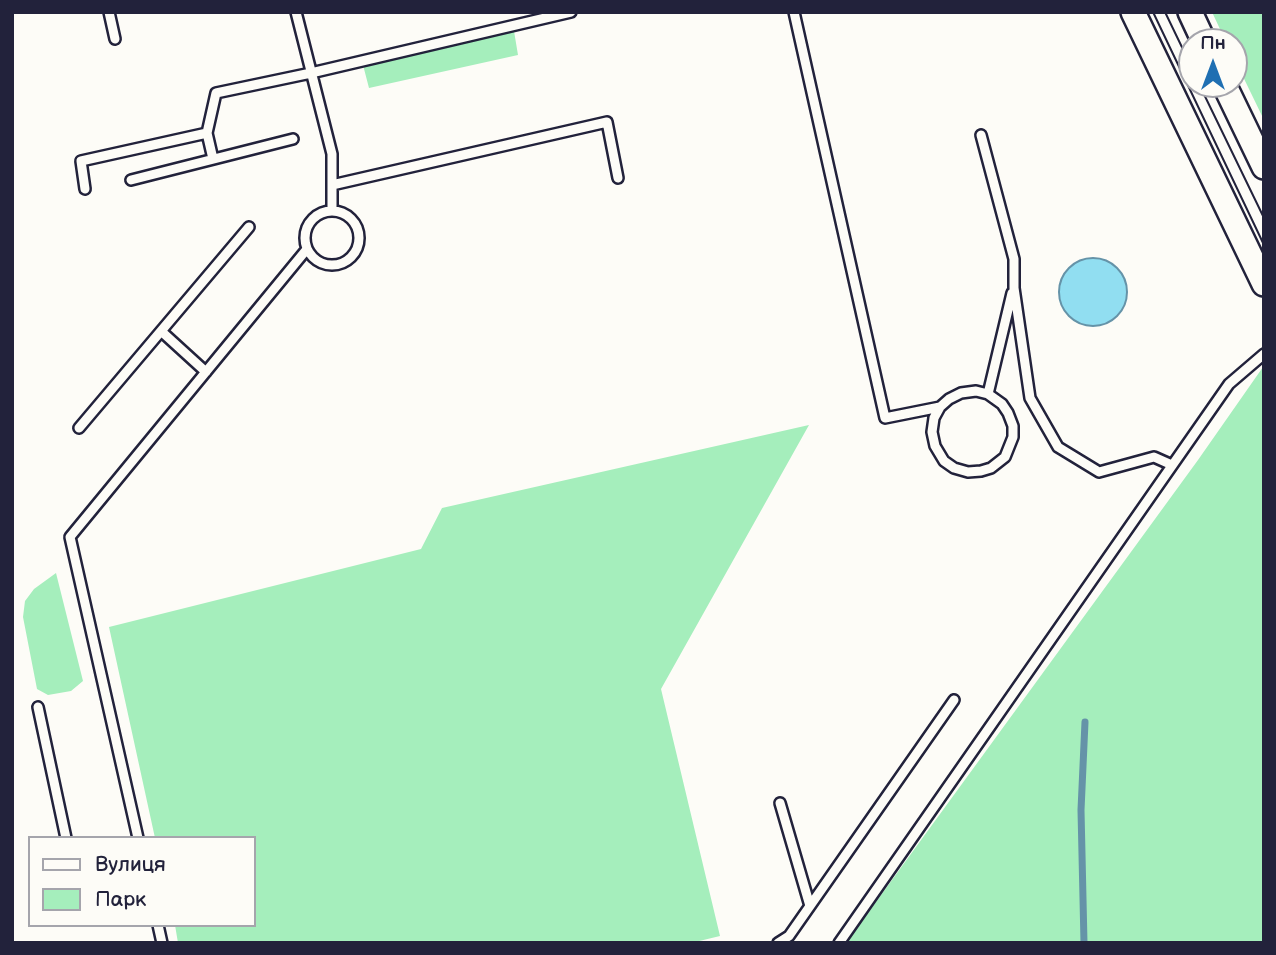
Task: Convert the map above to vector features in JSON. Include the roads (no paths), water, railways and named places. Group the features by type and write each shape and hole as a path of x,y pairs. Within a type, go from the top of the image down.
{"street":[{"path":"1133,12 1264,284"},
{"path":"1190,12 1197,28"},
{"path":"1231,98 1264,167"}],"lane":[{"path":"109,12 115,39"},
{"path":"296,12 332,154 332,210"},
{"path":"213,159 207,133 216,93 571,12"},
{"path":"794,12 885,418 940,407"},
{"path":"332,186 607,122 618,178"},
{"path":"85,188 80,162 207,133"},
{"path":"981,135 1014,259 1014,288 1030,398 1058,447 1100,472 1154,457 1172,465"},
{"path":"131,180 293,139"},
{"path":"332,210 350,216 358,226 360,236 355,254 342,263 333,265 315,259 307,249 306,230 310,221 323,212 332,210"},
{"path":"79,428 248,227"},
{"path":"138,836 70,537 307,249"},
{"path":"988,394 1014,288"},
{"path":"161,331 206,372"},
{"path":"839,943 1229,384 1264,354"},
{"path":"976,391 988,394 1002,404 1009,413 1013,426 1013,437 1005,457 991,468 981,471 968,472 954,468 939,454 932,432 934,418 940,407 961,393 976,391"},
{"path":"778,943 789,936 954,700"},
{"path":"38,708 66,836"},
{"path":"780,803 810,906"}],"water":[{"path":"1086,258 1100,258 1112,263 1122,273 1127,292 1122,311 1112,321 1100,326 1086,326 1074,321 1064,311 1059,299 1059,285 1064,273 1074,263"}],"waterway":[{"path":"1084,943 1081,810 1085,722"}],"tram line":[{"path":"1153,12 1264,245"},
{"path":"1165,12 1178,39"},
{"path":"1206,98 1264,218"}]}
